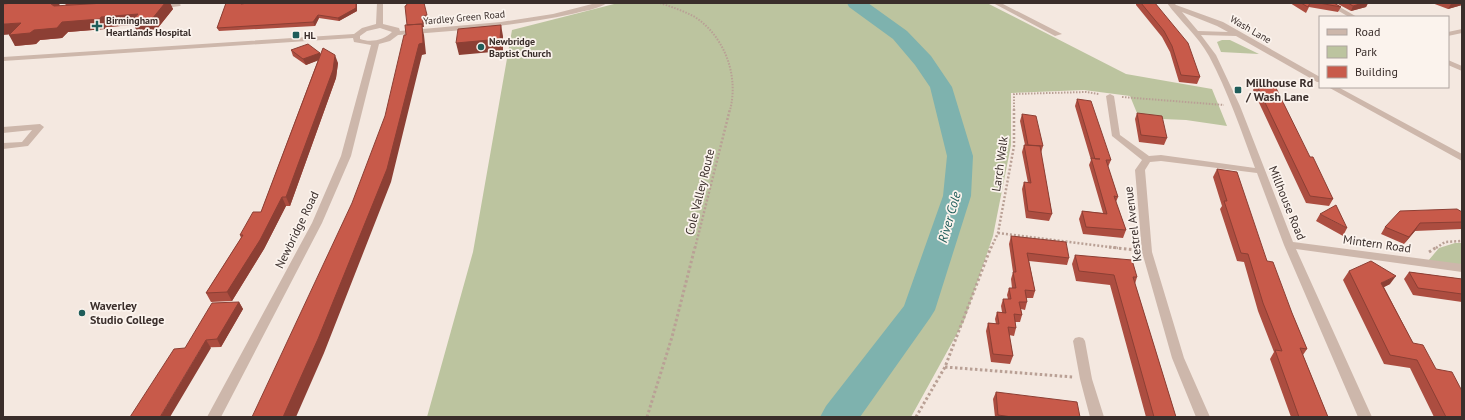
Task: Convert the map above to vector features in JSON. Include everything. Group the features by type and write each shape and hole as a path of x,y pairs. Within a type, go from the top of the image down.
{"street":[{"path":"379,26 380,3"},
{"name":"Yardley Green Road","path":"396,33 496,25 557,15 604,3"},
{"path":"996,3 1058,34"},
{"path":"1187,3 1214,21"},
{"path":"1328,3 1352,16"},
{"name":"Wash Lane","path":"1171,4 1214,21 1319,79"},
{"name":"Millhouse Road","path":"1171,4 1212,54 1236,106 1289,245 1365,417"},
{"path":"148,8 178,5"},
{"path":"3,59 356,36 367,29 379,26 394,28 396,30 396,33 387,40 376,42 362,42 358,40 356,36"},
{"path":"1449,34 1462,31"},
{"path":"1196,33 1236,34"},
{"name":"Newbridge Road","path":"214,417 320,216 346,156 376,42"},
{"path":"1449,62 1462,69"},
{"path":"1334,88 1462,158"},
{"path":"1110,96 1116,136 1147,159 1182,159 1260,171"},
{"path":"3,130 40,127 25,144 3,146"},
{"name":"Kestrel Avenue","path":"1147,159 1140,170 1147,252 1178,358 1202,417"},
{"name":"Mintern Road","path":"1289,245 1462,268"},
{"path":"1079,341 1086,379 1098,417"}],"path":[{"name":"Cole Valley Route","path":"648,417 674,329 733,98 734,85 728,57 711,30 700,20 683,11 660,3"},
{"name":"Larch Walk","path":"916,417 946,367 985,258 998,234 1014,146 1014,94 1086,92 1110,96 1236,106"},
{"path":"998,234 1147,252"},
{"path":"1419,263 1431,250 1445,242 1462,241"},
{"path":"946,367 1086,379"}],"green space":[{"path":"618,3 987,3 1126,74 1212,89 1227,126 1186,120 1139,118 1130,96 1084,90 1011,93 1011,145 993,236 964,321 911,417 427,417 473,252 512,30"},
{"path":"1222,40 1230,40 1259,54 1221,52 1217,42"},
{"path":"1455,243 1462,243 1462,265 1428,261 1439,248"}],"building":[{"path":"52,3 51,4 54,6 105,3 165,3 152,19 132,21 138,14 101,17 100,19 62,22 57,28 34,30 30,33 9,35 21,23 3,24 3,4"},
{"path":"226,3 356,3 356,8 338,18 318,15 313,22 217,28"},
{"path":"406,3 424,3 427,15 422,16 423,24 407,25"},
{"path":"1141,3 1155,3 1188,43 1200,77 1181,75 1172,46 1164,31"},
{"path":"1301,3 1310,3 1308,7"},
{"path":"1319,3 1334,3 1341,7"},
{"path":"1348,3 1363,3 1353,6"},
{"path":"422,24 423,43 419,44 387,169 318,339 283,417 252,417 352,203 385,116 404,35 406,35 405,25"},
{"path":"501,25 500,39 456,43 458,29"},
{"path":"308,44 320,53 303,59 291,50"},
{"path":"323,48 335,55 333,70 286,197 282,197 260,240 227,292 206,293 243,235 240,235 253,212 261,212"},
{"path":"1256,84 1275,86 1310,157 1313,157 1333,199 1310,196"},
{"path":"1077,99 1091,101 1111,160 1106,160 1118,197 1114,196 1126,230 1086,227 1082,211 1107,214 1091,158 1095,158"},
{"path":"1137,113 1162,116 1167,138 1141,135"},
{"path":"1022,114 1036,116 1043,146 1028,145"},
{"path":"1024,145 1040,146 1052,214 1028,211 1024,182 1031,183"},
{"path":"1217,169 1237,172 1267,261 1273,262 1307,349 1300,348 1328,417 1299,417 1275,350 1282,351 1263,303 1248,254 1241,253 1224,201 1227,201"},
{"path":"1336,205 1347,228 1320,214"},
{"path":"1457,209 1462,212 1462,222 1420,223 1409,237 1385,227 1400,211"},
{"path":"1011,236 1066,242 1069,258 1027,253 1035,291 1025,290 1027,302 1019,302 1022,315 1014,314 1016,328 1008,327 1013,356 993,354 988,323 999,324 997,312 1006,313 1003,299 1011,299 1009,288 1016,288 1013,272 1016,272"},
{"path":"1075,255 1132,260 1137,277 1133,277 1176,417 1154,417 1114,275 1079,271"},
{"path":"1371,261 1396,276 1381,283 1413,343 1423,345 1436,369 1452,372 1462,391 1462,417 1446,417 1417,360 1390,355 1349,271"},
{"path":"1409,272 1462,279 1462,294 1418,288"},
{"path":"239,302 217,339 206,340 160,417 130,417 174,349 185,348 212,303"},
{"path":"996,392 1077,402 1080,417 1012,417 998,415"}],"waterway":[{"name":"River Cole","path":"839,417 919,310 957,196 960,156 941,87 923,61 900,35 856,3"}],"place":[{"name":"Birmingham Heartlands Hospital","path":"97,26"},
{"name":"HL","path":"296,35"},
{"name":"Newbridge Baptist Church","path":"481,47"},
{"name":"Millhouse Rd / Wash Lane","path":"1238,90"},
{"name":"Waverley Studio College","path":"82,313"}]}
